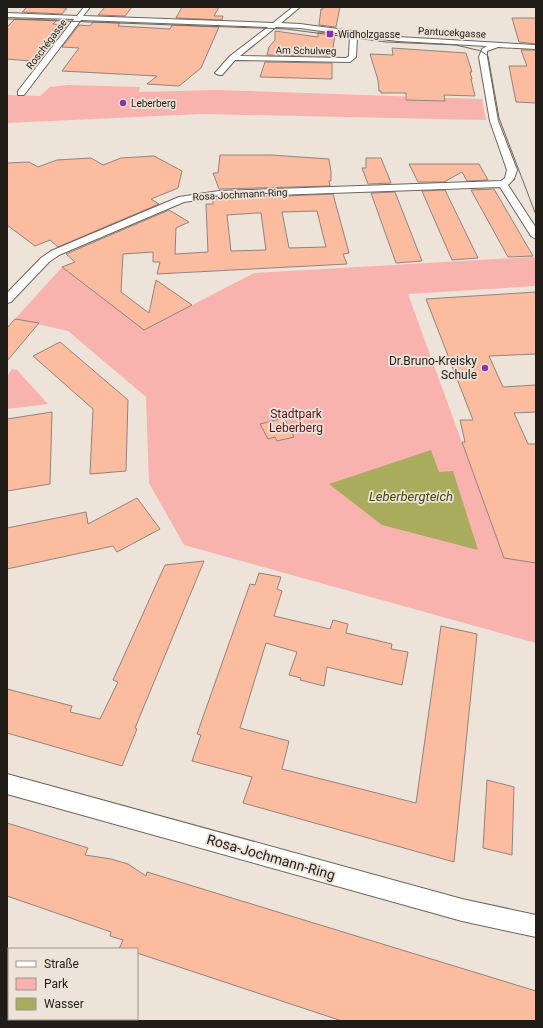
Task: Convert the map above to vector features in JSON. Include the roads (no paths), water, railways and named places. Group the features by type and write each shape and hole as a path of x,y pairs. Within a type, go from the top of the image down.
{"street":[{"name":"Roschégasse","path":"21,93 87,7"},
{"path":"218,73 233,58 298,7"},
{"name":"Pantucekgasse","path":"7,15 276,24 398,39 536,48"},
{"name":"Am Schulweg","path":"233,58 349,60 352,57 354,33"},
{"path":"497,45 484,50 483,57 494,121 512,170 509,179 503,184 536,236"},
{"name":"Rosa-Jochmann-Ring","path":"7,300 45,260 55,253 182,199 219,194 503,184"},
{"name":"Rosa-Jochmann-Ring","path":"7,784 462,910 536,926"}],"water":[{"name":"Leberbergteich","path":"431,450 439,472 453,471 478,550 382,525 329,484"}],"tram line":[{"path":"7,19 286,29 386,42 456,45 481,51 488,56 499,118 536,215"}],"place":[{"name":"Widholzgasse","path":"330,34"},
{"name":"Leberberg","path":"123,103"},
{"name":"Dr.Bruno-Kreisky Schule","path":"485,368"}],"park label":[{"name":"Stadtpark Leberberg","path":"296,421"}]}
